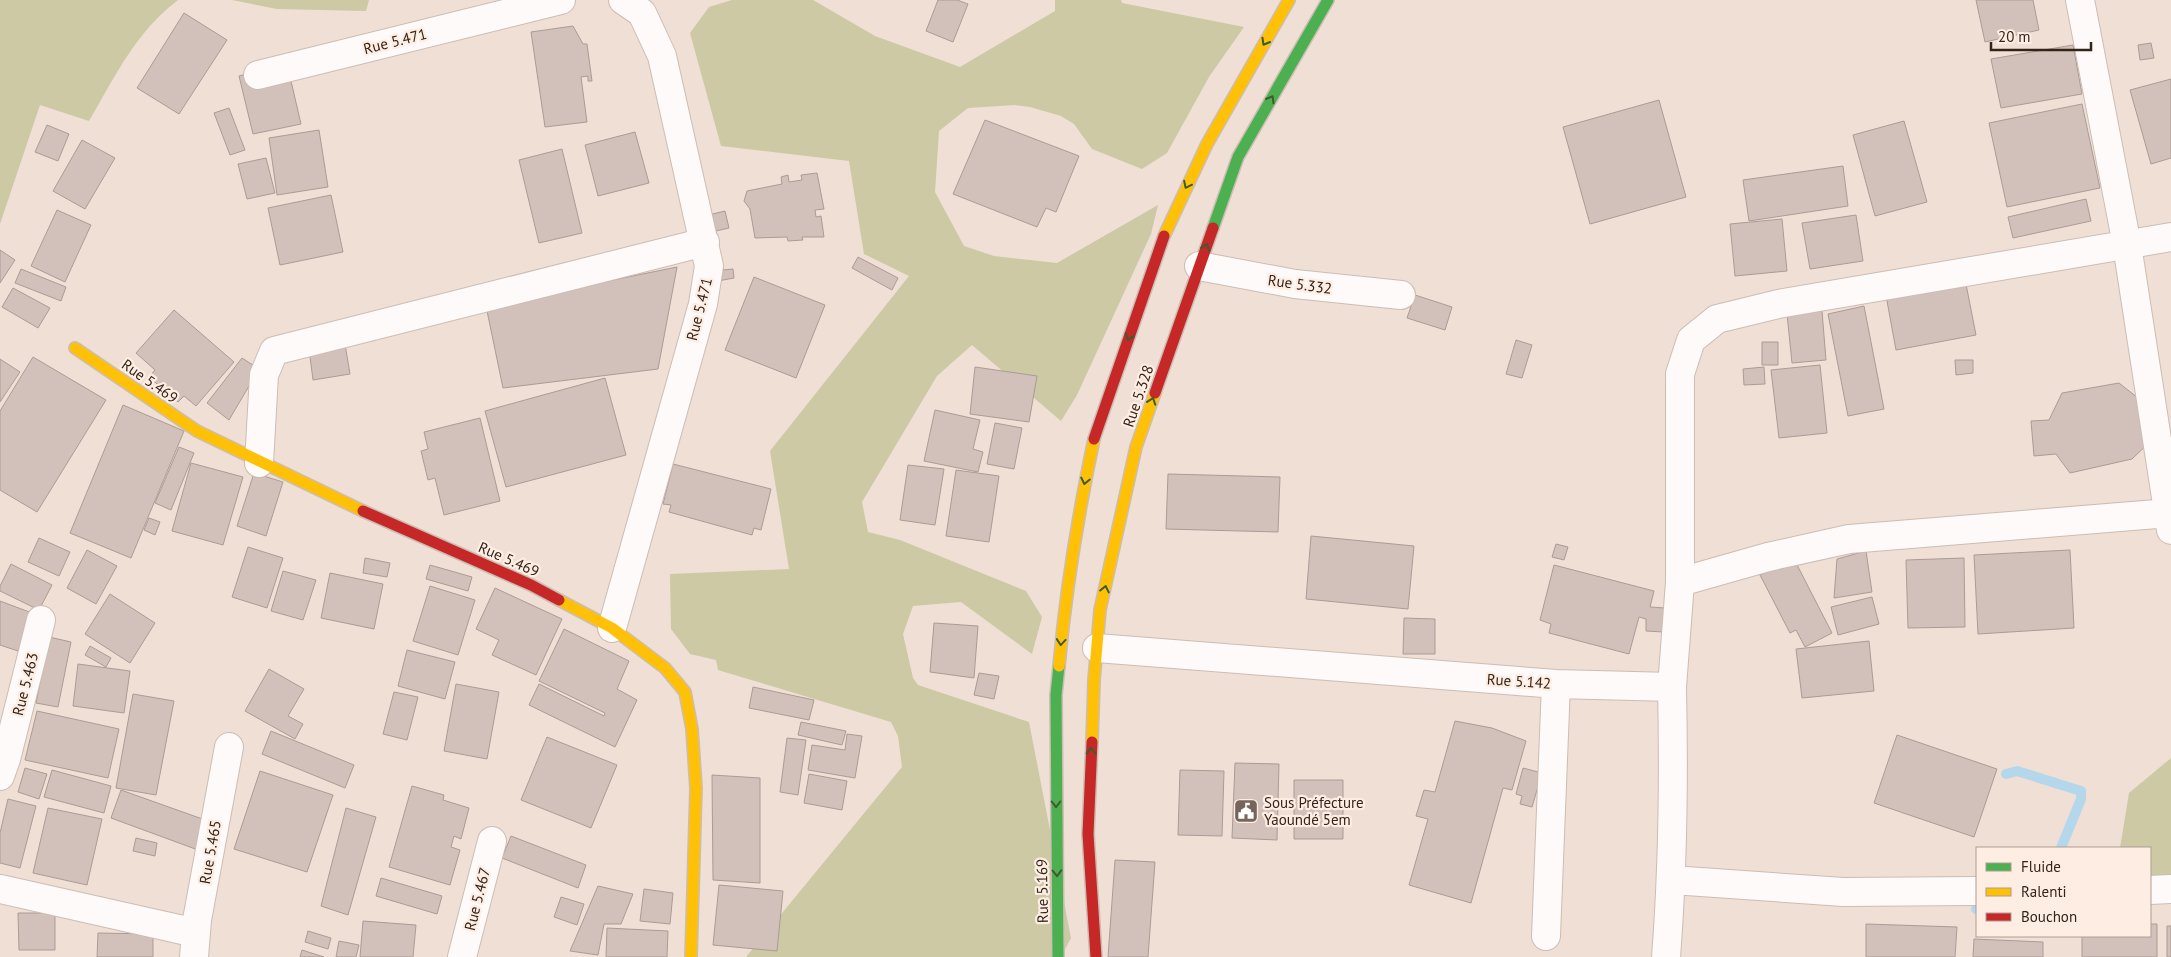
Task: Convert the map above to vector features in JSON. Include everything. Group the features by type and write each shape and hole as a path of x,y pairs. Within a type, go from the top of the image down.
{"main road":[{"name":"Rue 5.328","path":"1056,824 1056,695 1066,591 1077,522 1095,433 1168,225 1207,144 1289,0"},
{"name":"Rue 5.328","path":"1096,957 1088,834 1094,680 1100,610 1136,447 1238,157 1328,0"},
{"name":"Rue 5.469","path":"75,348 197,431 339,501 531,585 612,628 665,668 685,692 692,729 696,788 691,957"},
{"name":"Rue 5.169","path":"1056,824 1058,957"}],"street":[{"name":"Rue 5.471","path":"258,75 561,0"},
{"name":"Rue 5.471","path":"612,628 703,304 709,266 662,56 642,13 624,0"},
{"path":"1680,582 1768,557 1849,539 2170,522 2127,245 2080,0"},
{"path":"1666,957 1672,880 1674,769 1672,687 1680,582 1680,374 1691,340 1717,319 1778,304 2171,237"},
{"path":"259,463 264,375 274,352 705,242"},
{"name":"Rue 5.332","path":"1199,266 1295,284 1401,295"},
{"name":"Rue 5.463","path":"0,776 41,620"},
{"name":"Rue 5.142","path":"1097,648 1556,684 1672,687"},
{"path":"1546,936 1556,684"},
{"name":"Rue 5.465","path":"195,945 229,747"},
{"name":"Rue 5.467","path":"462,957 492,841"},
{"path":"1672,880 1843,892 1976,891"},
{"path":"0,889 195,945"},
{"path":"2151,890 2171,889"}],"shaded area":[{"path":"0,0 178,0 150,26 138,41 89,121 40,105 0,224"},
{"path":"232,0 369,0 366,11 277,9"},
{"path":"732,0 813,0 875,36 960,67 1055,11 1055,0 1121,0 1122,3 1244,27 1209,77 1167,153 1142,169 1092,149 1074,124 1061,116 1030,107 1015,105 968,108 939,131 935,192 964,246 994,256 1057,263 1158,205 1151,234 1077,395 1061,421 972,345 937,376 862,502 868,532 900,540 1026,591 1042,617 1032,654 961,602 913,606 903,634 913,678 918,685 1029,722 1071,938 1061,957 746,957 902,767 898,736 891,722 718,670 716,660 690,654 671,629 670,574 789,569 770,451 909,276 864,254 849,161 721,146 690,33 709,7"},
{"path":"2171,758 2171,879 2151,880 2151,847 2120,847 2129,793"}],"building":[{"path":"938,0 957,0 968,4 953,42 926,31"},
{"path":"1976,0 2033,0 2039,30 1985,42"},
{"path":"184,13 227,40 179,114 137,88"},
{"path":"573,26 583,44 587,44 592,81 588,81 588,76 581,77 587,122 545,127 531,32"},
{"path":"2151,43 2154,58 2140,60 2138,45"},
{"path":"2073,45 2082,94 2001,108 1991,59"},
{"path":"288,68 301,124 253,134 239,76 263,70"},
{"path":"2171,79 2171,158 2151,164 2130,90"},
{"path":"1659,100 1686,197 1590,224 1563,127"},
{"path":"2082,104 2100,188 2007,207 1989,123"},
{"path":"229,108 245,150 230,155 214,113"},
{"path":"985,120 1079,156 1056,212 1046,208 1037,227 953,194"},
{"path":"1904,121 1927,202 1875,216 1853,135"},
{"path":"47,125 69,134 58,161 35,152"},
{"path":"319,130 328,187 277,195 269,138"},
{"path":"635,132 649,183 598,196 585,145"},
{"path":"82,140 115,158 85,209 53,191"},
{"path":"562,149 582,233 539,243 519,160"},
{"path":"266,158 275,193 247,199 238,164"},
{"path":"1843,166 1848,206 1749,221 1743,180"},
{"path":"817,173 824,209 815,210 816,217 821,216 824,237 802,237 803,240 788,241 787,237 755,238 750,209 744,201 747,191 782,184 781,177 788,175 789,182 802,180 801,175"},
{"path":"331,195 343,252 280,265 268,208"},
{"path":"2086,199 2091,221 2013,238 2008,217"},
{"path":"57,210 91,225 65,282 31,266"},
{"path":"725,211 729,228 707,233 704,216"},
{"path":"1856,215 1863,261 1810,269 1802,223"},
{"path":"1782,219 1787,271 1735,276 1730,224"},
{"path":"0,250 15,260 0,283"},
{"path":"718,252 723,270 733,269 734,278 718,281"},
{"path":"858,257 898,278 892,290 852,268"},
{"path":"677,267 658,369 503,388 486,306"},
{"path":"21,269 66,287 61,301 15,283"},
{"path":"1964,274 1976,335 1896,350 1885,290"},
{"path":"754,277 825,305 796,378 725,350"},
{"path":"13,288 50,308 38,328 2,307"},
{"path":"1415,295 1452,307 1445,330 1407,318"},
{"path":"1864,306 1884,409 1848,416 1828,314"},
{"path":"174,310 234,362 196,406 184,396 178,402 149,377 155,370 136,353"},
{"path":"1822,311 1826,360 1792,363 1787,314"},
{"path":"1516,340 1532,345 1522,378 1506,374"},
{"path":"1762,342 1778,342 1778,365 1762,365"},
{"path":"345,344 350,374 313,380 309,349"},
{"path":"33,357 106,400 37,512 0,490 0,411"},
{"path":"242,358 259,369 229,420 207,403"},
{"path":"0,359 20,372 0,402"},
{"path":"1955,360 1973,360 1973,373 1956,375"},
{"path":"1820,365 1827,433 1779,438 1771,370"},
{"path":"975,367 1037,376 1029,422 970,414"},
{"path":"1764,367 1765,384 1744,385 1743,369"},
{"path":"605,378 626,455 506,487 485,411"},
{"path":"2119,383 2138,398 2154,438 2132,459 2070,473 2056,454 2034,456 2031,421 2049,420 2062,393"},
{"path":"123,405 184,431 131,558 70,533"},
{"path":"935,410 980,420 973,449 983,452 978,472 924,461"},
{"path":"480,418 500,501 444,515 435,478 428,480 421,451 428,449 424,432"},
{"path":"995,423 1022,428 1014,469 987,464"},
{"path":"179,447 194,453 171,510 155,503"},
{"path":"191,463 243,477 223,545 172,531"},
{"path":"673,464 771,489 761,530 754,528 752,535 669,512 671,505 663,504"},
{"path":"908,465 944,469 935,525 900,520"},
{"path":"956,470 999,476 989,542 946,536"},
{"path":"254,473 283,482 266,536 237,526"},
{"path":"1168,474 1280,477 1278,532 1166,529"},
{"path":"149,518 160,522 155,535 144,530"},
{"path":"1311,536 1414,546 1408,609 1306,599"},
{"path":"39,538 70,552 59,576 28,562"},
{"path":"1556,544 1568,547 1564,560 1552,557"},
{"path":"248,547 283,558 267,608 232,597"},
{"path":"87,550 117,566 96,604 67,588"},
{"path":"2070,550 2074,628 1978,634 1974,555"},
{"path":"1866,551 1872,592 1834,598 1837,559"},
{"path":"365,558 390,563 387,577 363,573"},
{"path":"1964,558 1965,627 1908,628 1906,560"},
{"path":"1794,559 1832,633 1805,647 1796,630 1790,633 1760,575"},
{"path":"11,564 52,585 39,610 0,591 0,586"},
{"path":"430,565 472,577 468,591 426,579"},
{"path":"1554,565 1654,591 1650,607 1665,608 1663,632 1646,631 1646,619 1639,617 1629,654 1549,633 1551,624 1540,620"},
{"path":"283,571 316,580 303,620 271,611"},
{"path":"330,573 383,584 374,629 321,618"},
{"path":"430,586 475,600 458,655 413,641"},
{"path":"495,588 562,619 536,675 492,655 499,640 476,629"},
{"path":"110,594 155,623 130,663 85,634"},
{"path":"1872,597 1879,624 1838,635 1831,607"},
{"path":"0,601 32,613 18,651 0,645"},
{"path":"1404,618 1435,619 1435,654 1403,654"},
{"path":"934,623 978,626 974,678 930,672"},
{"path":"564,629 629,661 617,689 637,700 615,747 529,705 539,684 604,716 605,713 539,681"},
{"path":"49,637 71,642 58,707 36,703"},
{"path":"1869,641 1874,691 1802,698 1796,649"},
{"path":"90,646 111,658 106,667 85,655"},
{"path":"407,650 455,662 445,699 398,686"},
{"path":"78,664 130,671 124,713 73,706"},
{"path":"269,669 304,689 288,716 303,724 295,739 245,711"},
{"path":"979,673 999,676 994,699 974,695"},
{"path":"456,684 499,692 487,759 444,751"},
{"path":"753,687 814,700 809,720 749,708"},
{"path":"394,692 418,697 407,740 383,734"},
{"path":"133,694 174,701 156,795 116,788"},
{"path":"37,711 119,729 108,778 25,760"},
{"path":"1455,721 1492,728 1526,741 1512,790 1503,788 1471,903 1409,885 1428,819 1416,816 1424,790 1435,792"},
{"path":"801,722 846,731 842,745 798,735"},
{"path":"271,731 354,765 345,788 262,754"},
{"path":"847,734 862,736 855,778 808,770 812,745 845,750"},
{"path":"1897,735 1997,769 1974,837 1874,803"},
{"path":"547,737 617,765 591,828 521,800"},
{"path":"787,738 806,740 798,795 780,792"},
{"path":"1235,763 1279,764 1277,840 1232,838"},
{"path":"25,768 47,774 39,799 18,792"},
{"path":"1523,768 1542,773 1532,807 1520,804 1522,796 1516,794"},
{"path":"52,770 111,786 104,813 44,797"},
{"path":"1180,770 1224,771 1222,836 1178,835"},
{"path":"260,771 333,795 307,872 234,849"},
{"path":"809,774 847,781 842,810 804,803"},
{"path":"712,775 760,778 760,883 713,880"},
{"path":"1294,780 1343,780 1343,839 1294,839"},
{"path":"412,786 444,795 443,800 469,808 461,839 454,836 451,847 460,850 450,885 389,867"},
{"path":"121,790 208,821 198,850 111,818"},
{"path":"8,799 36,806 20,868 0,863 0,833"},
{"path":"48,808 102,819 87,885 33,873"},
{"path":"346,808 376,817 348,915 321,906"},
{"path":"511,836 586,865 578,888 502,858"},
{"path":"136,838 157,843 155,856 133,851"},
{"path":"1115,860 1155,862 1148,957 1108,957"},
{"path":"381,878 442,896 437,914 376,896"},
{"path":"719,885 783,891 777,951 713,945"},
{"path":"598,886 633,894 621,924 604,924 598,955 570,951"},
{"path":"644,889 673,893 670,924 640,921"},
{"path":"561,897 584,904 577,925 554,917"},
{"path":"18,913 55,913 55,950 19,950"},
{"path":"363,921 416,925 413,957 360,957"},
{"path":"1866,924 1957,927 1955,957 1866,957"},
{"path":"2151,924 2157,924 2157,957 2082,957 2082,937 2151,937"},
{"path":"2167,926 2171,926 2171,957 2167,957"},
{"path":"607,928 668,931 667,957 606,957"},
{"path":"308,931 331,938 328,949 305,942"},
{"path":"98,933 153,934 153,957 97,957"},
{"path":"1974,939 2043,942 2043,957 1973,957"},
{"path":"339,941 359,945 356,957 336,957"},
{"path":"302,950 324,957 300,957"}],"waterway":[{"path":"2006,774 2017,771 2081,791 2081,799 2061,847"}],"traffic: fast":[{"path":"1213,228 1238,157 1328,0"},
{"path":"1058,957 1056,695 1059,666"}],"traffic: slow":[{"path":"1164,236 1207,144 1289,0"},
{"path":"75,348 197,431 363,511"},
{"path":"1092,742 1094,680 1100,610 1136,447 1155,393"},
{"path":"1059,666 1073,552 1094,439"},
{"path":"559,600 612,628 665,668 685,692 692,729 696,788 691,957"}],"traffic: jam":[{"path":"1155,393 1213,228"},
{"path":"1094,439 1164,236"},
{"path":"363,511 531,585 559,600"},
{"path":"1092,742 1088,834 1096,957"}],"place":[{"name":"Sous Préfecture Yaoundé 5em","path":"1246,811"}]}
